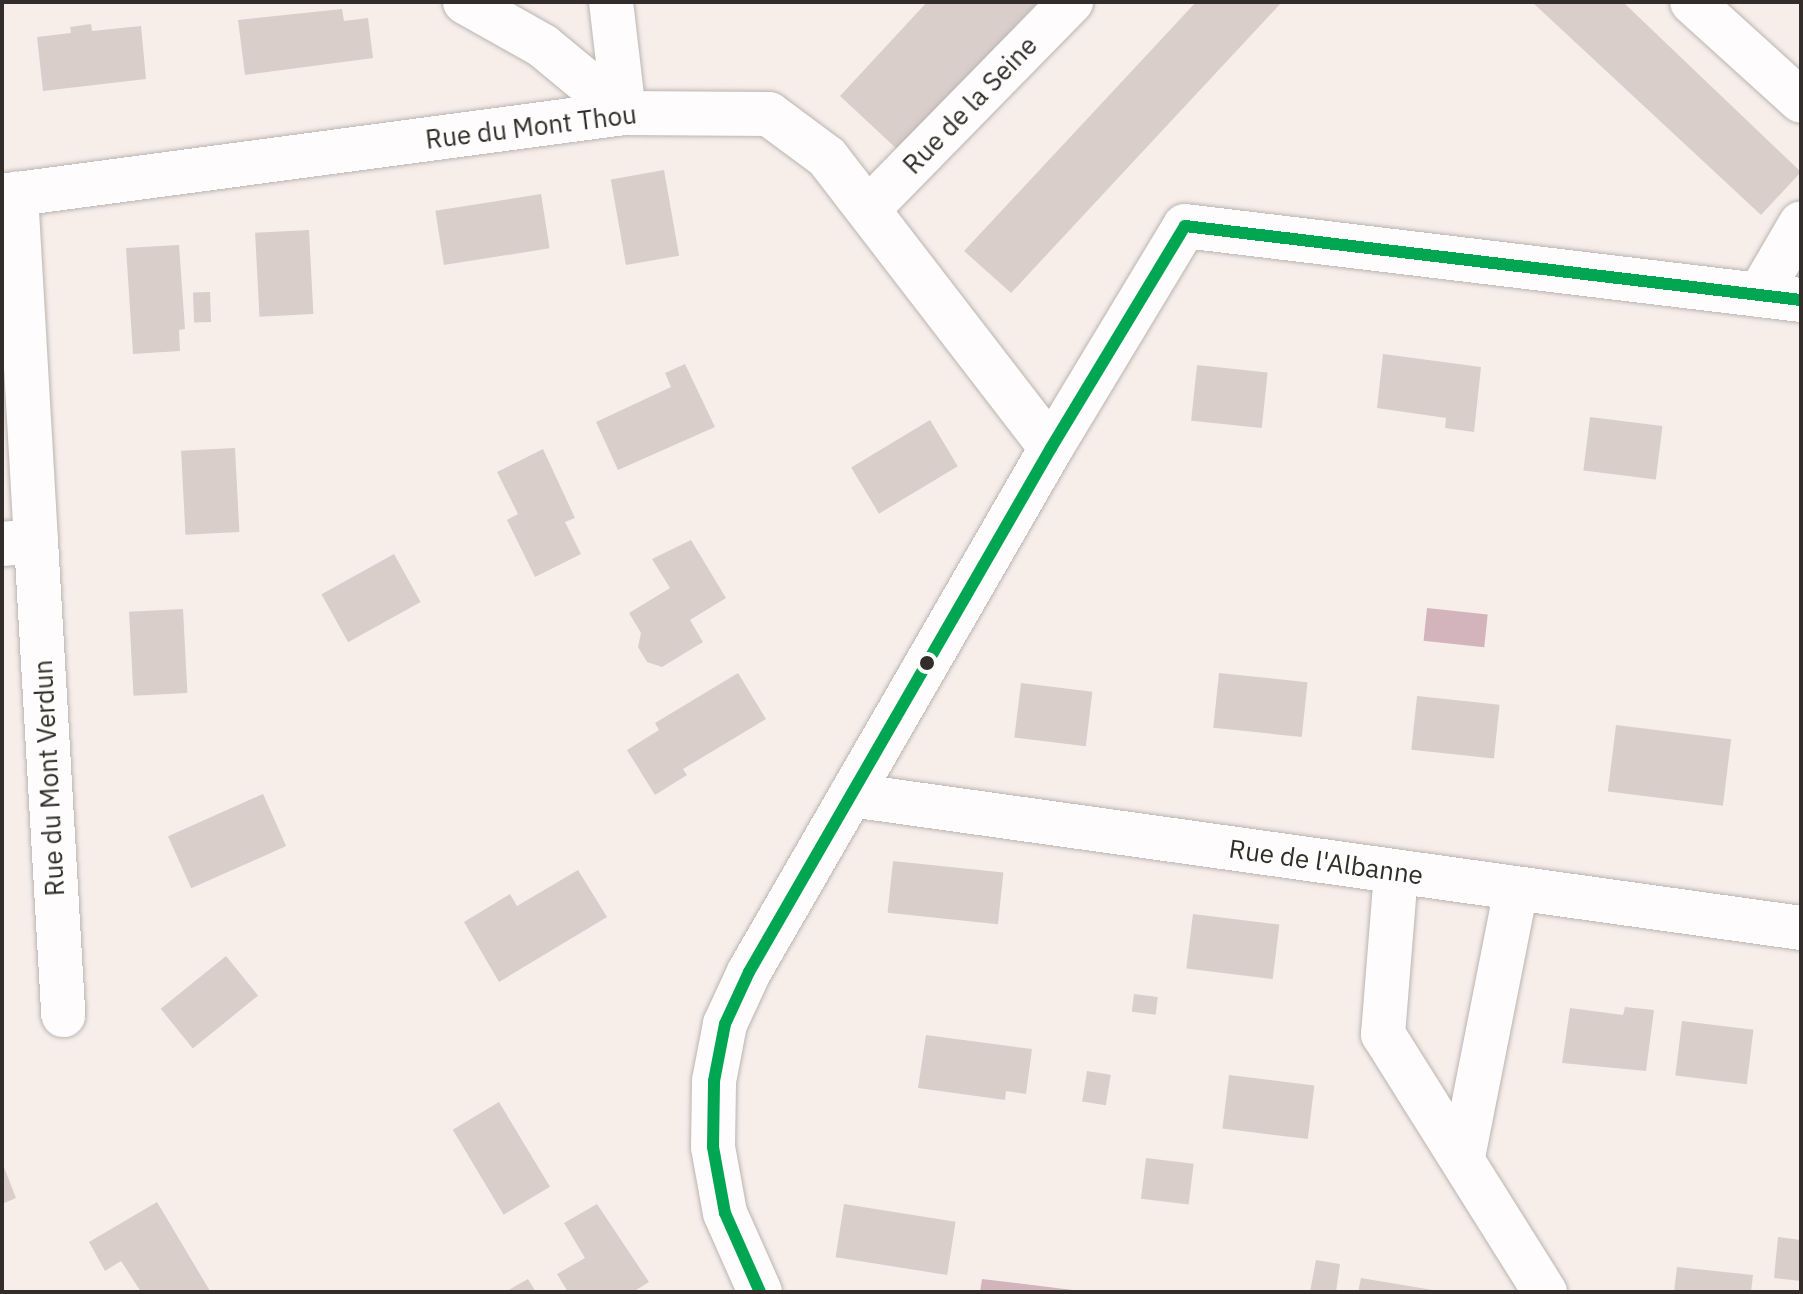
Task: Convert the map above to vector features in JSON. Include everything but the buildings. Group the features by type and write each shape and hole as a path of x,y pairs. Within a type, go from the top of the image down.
{"street":[{"path":"465,2 543,46 624,113"},
{"path":"611,2 624,113"},
{"name":"Rue de la Seine","path":"869,208 1071,2"},
{"path":"1692,2 1801,101"},
{"name":"Rue du Mont Thou","path":"9,195 624,113 769,114 827,157 1051,448"},
{"name":"Rue du Mont Verdun","path":"9,195 19,543 63,1015"},
{"path":"760,1292 725,1213 713,1147 717,1067 725,1024 749,972 1051,448 1185,226 1780,298 1801,223"},
{"name":"Rue de l'Albanne","path":"851,795 1801,928"},
{"path":"1396,873 1383,1034 1545,1292"},
{"path":"1463,1157 1516,889"}],"shaded area":[{"path":"1427,608 1488,614 1484,647 1424,641"},
{"path":"982,1279 1081,1291 980,1292"}],"transit line":[{"path":"760,1292 725,1213 713,1147 714,1081 725,1024 749,972 1051,448 1185,226 1801,300"}]}
